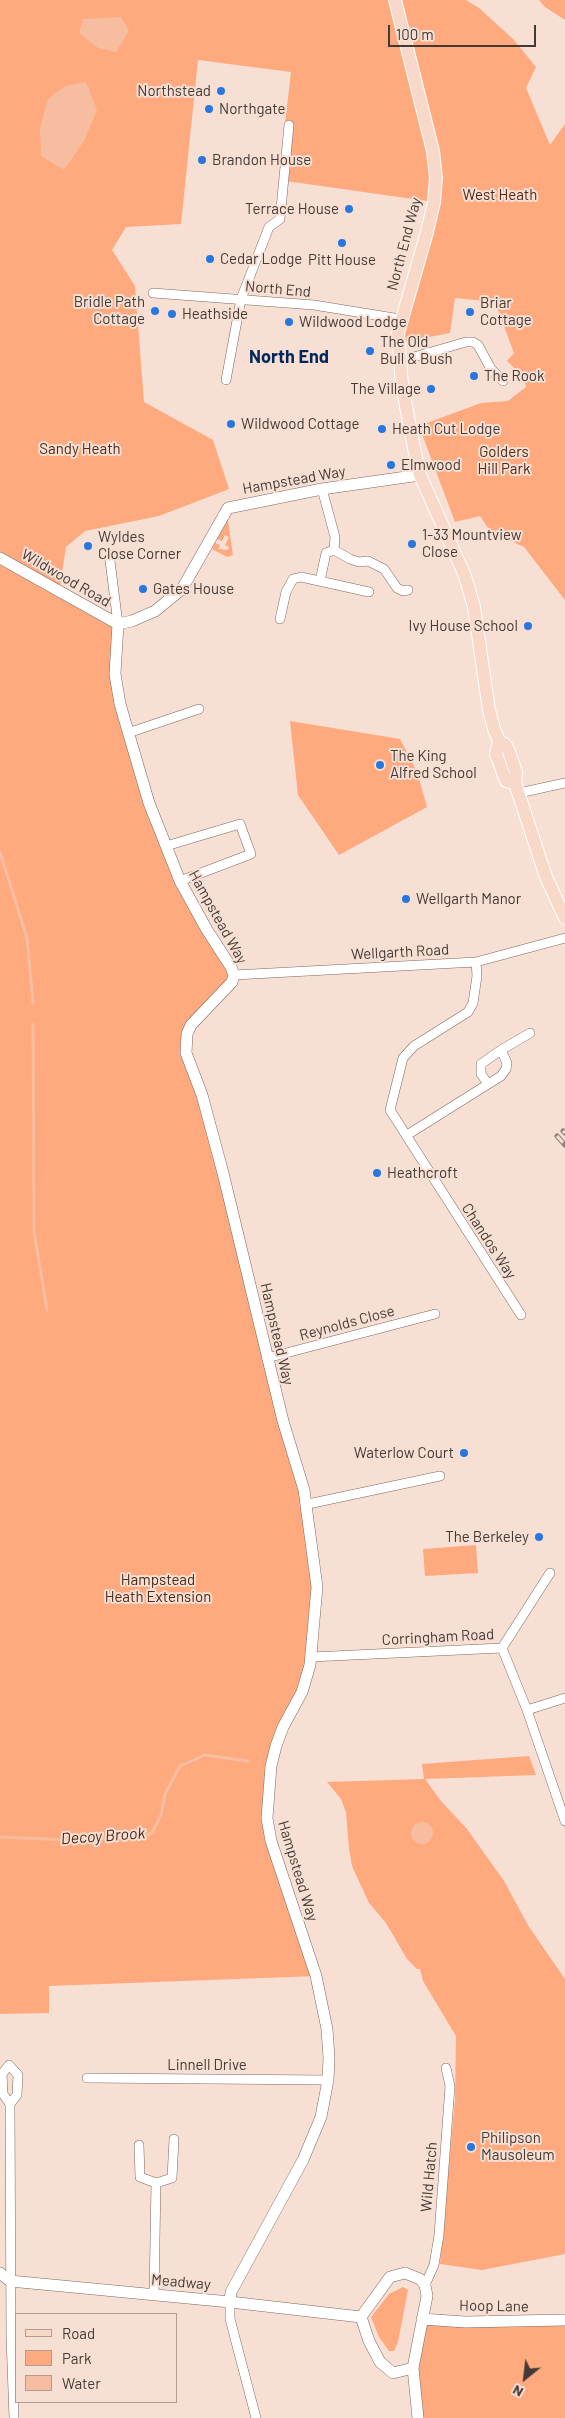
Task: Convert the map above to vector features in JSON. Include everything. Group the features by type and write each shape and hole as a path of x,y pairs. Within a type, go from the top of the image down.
{"main road":[{"name":"North End Way","path":"395,0 433,151 436,178 434,202 427,232 400,319 398,333 400,361 419,471 467,584 474,607 489,710 499,741 505,744 508,749 516,772 517,788 546,877 565,918"}],"street":[{"path":"226,380 241,299 265,235 269,227 280,219 289,125"},
{"name":"North End","path":"153,293 314,305 400,319"},
{"path":"400,361 466,342 473,342 478,345 491,369 503,382"},
{"name":"Hampstead Way","path":"256,2418 230,2320 231,2292 303,2160 321,2117 328,2080 327,2029 316,1976 271,1841 267,1818 272,1758 283,1727 302,1692 311,1657 317,1587 308,1504 267,1358 202,1095 186,1053 187,1034 191,1025 232,982 234,975 180,881 149,802 120,704 115,674 118,624 132,621 155,611 182,589 228,508 419,471"},
{"path":"322,489 335,537 334,550"},
{"path":"320,581 326,553 334,550 350,559 358,562 368,561 384,569 397,588 403,591 408,590"},
{"name":"Wildwood Road","path":"0,558 118,624"},
{"path":"110,561 118,624"},
{"path":"280,619 286,592 293,579 300,577 369,592"},
{"path":"128,733 199,709"},
{"path":"517,788 565,782"},
{"path":"166,846 240,824 251,854 180,881"},
{"name":"Wellgarth Road","path":"234,975 476,962 565,938"},
{"name":"Chandos Way","path":"476,962 473,1004 468,1012 414,1046 403,1058 390,1110 521,1316"},
{"path":"488,1084 481,1074 481,1064 530,1033"},
{"path":"407,1135 501,1076 506,1069 507,1063 501,1050"},
{"name":"Reynolds Close","path":"267,1358 435,1314"},
{"path":"308,1504 440,1476"},
{"path":"502,1648 550,1573"},
{"name":"Corringham Road","path":"311,1657 502,1648 527,1710 565,1821"},
{"path":"527,1710 565,1698"},
{"name":"Wild Hatch","path":"425,2286 434,2265 439,2234 450,2086 446,2068"},
{"name":"Linnell Drive","path":"87,2078 328,2080"},
{"path":"10,2104 10,2281 14,2418"},
{"path":"139,2145 140,2177 156,2183 172,2178 174,2139"},
{"path":"154,2295 156,2183"},
{"path":"0,2273 10,2281"},
{"path":"413,2368 393,2373 380,2362 369,2341 361,2317 390,2277 405,2273 412,2274 425,2286 427,2296 413,2368 418,2418"},
{"name":"Meadway","path":"10,2281 230,2302 361,2317"},
{"name":"Hoop Lane","path":"422,2319 465,2322 565,2320"}],"green space":[{"name":"Hampstead Heath Extension","path":"0,0 466,0 479,8 513,39 536,67 526,88 550,145 565,124 565,600 524,547 490,531 480,516 455,522 419,426 481,403 508,401 526,387 524,378 507,361 514,353 495,302 455,298 450,333 398,343 434,202 286,181 285,124 291,72 198,60 181,224 126,227 112,250 135,286 144,402 213,440 229,489 159,516 85,531 66,547 59,592 118,624 115,674 166,846 234,975 187,1034 308,1504 317,1587 311,1657 276,1746 271,1841 316,1976 49,1986 49,2013 0,2014"},
{"path":"539,0 565,0 565,20 545,7"},
{"path":"228,521 233,555 227,557 212,549 215,543 220,545 218,549 228,550 229,547 225,545 229,537 225,535 222,541 217,539 224,524"},
{"path":"290,721 400,739 417,772 427,807 339,855 298,795"},
{"path":"476,1545 478,1573 425,1576 423,1549"},
{"path":"529,1756 536,1775 425,1779 441,1801 467,1829 504,1881 529,1927 565,1979 565,2254 482,2270 440,2264 455,2100 456,2036 423,1981 420,1969 417,1969 407,1959 386,1923 369,1903 352,1866 346,1812 341,1799 327,1782 424,1779 422,1764"},
{"path":"403,2287 408,2290 398,2342 394,2351 389,2351 379,2337 371,2317 389,2294"},
{"path":"422,2319 565,2320 565,2418 419,2418 417,2351"}],"water":[{"path":"121,17 129,31 116,52 98,48 79,33 83,19"},
{"path":"86,82 97,110 84,141 64,170 41,156 40,128 48,99 65,86"},
{"path":"418,1822 426,1822 433,1829 433,1837 426,1844 418,1844 411,1837 411,1829"}],"waterway":[{"path":"0,852 27,938 33,1003"},
{"path":"33,1024 34,1231 47,1310"},
{"name":"Decoy Brook","path":"0,1837 68,1840 145,1836 152,1833 161,1815 165,1794 180,1766 205,1755 248,1761"}],"railway":[{"path":"557,1136 565,1145"}],"place":[{"name":"Northstead","path":"221,91"},
{"name":"Northgate","path":"209,109"},
{"name":"Brandon House","path":"202,160"},
{"name":"Terrace House","path":"349,209"},
{"name":"Pitt House","path":"342,243"},
{"name":"Cedar Lodge","path":"210,259"},
{"name":"Bridle Path Cottage","path":"155,311"},
{"name":"Briar Cottage","path":"470,312"},
{"name":"Heathside","path":"172,314"},
{"name":"Wildwood Lodge","path":"289,322"},
{"name":"The Old Bull & Bush","path":"370,351"},
{"name":"The Rook","path":"474,376"},
{"name":"The Village","path":"431,389"},
{"name":"Wildwood Cottage","path":"231,424"},
{"name":"Heath Cut Lodge","path":"382,429"},
{"name":"Elmwood","path":"391,465"},
{"name":"1-33 Mountview Close","path":"412,544"},
{"name":"Wyldes Close Corner","path":"88,546"},
{"name":"Gates House","path":"143,589"},
{"name":"Ivy House School","path":"528,626"},
{"name":"The King Alfred School","path":"380,765"},
{"name":"Wellgarth Manor","path":"406,899"},
{"name":"Heathcroft","path":"377,1173"},
{"name":"Waterlow Court","path":"464,1453"},
{"name":"The Berkeley","path":"539,1537"},
{"name":"Philipson Mausoleum","path":"471,2147"}],"district":[{"name":"North End","path":"289,357"}],"park label":[{"name":"West Heath","path":"500,195"},
{"name":"Sandy Heath","path":"80,449"},
{"name":"Golders Hill Park","path":"504,460"}]}
